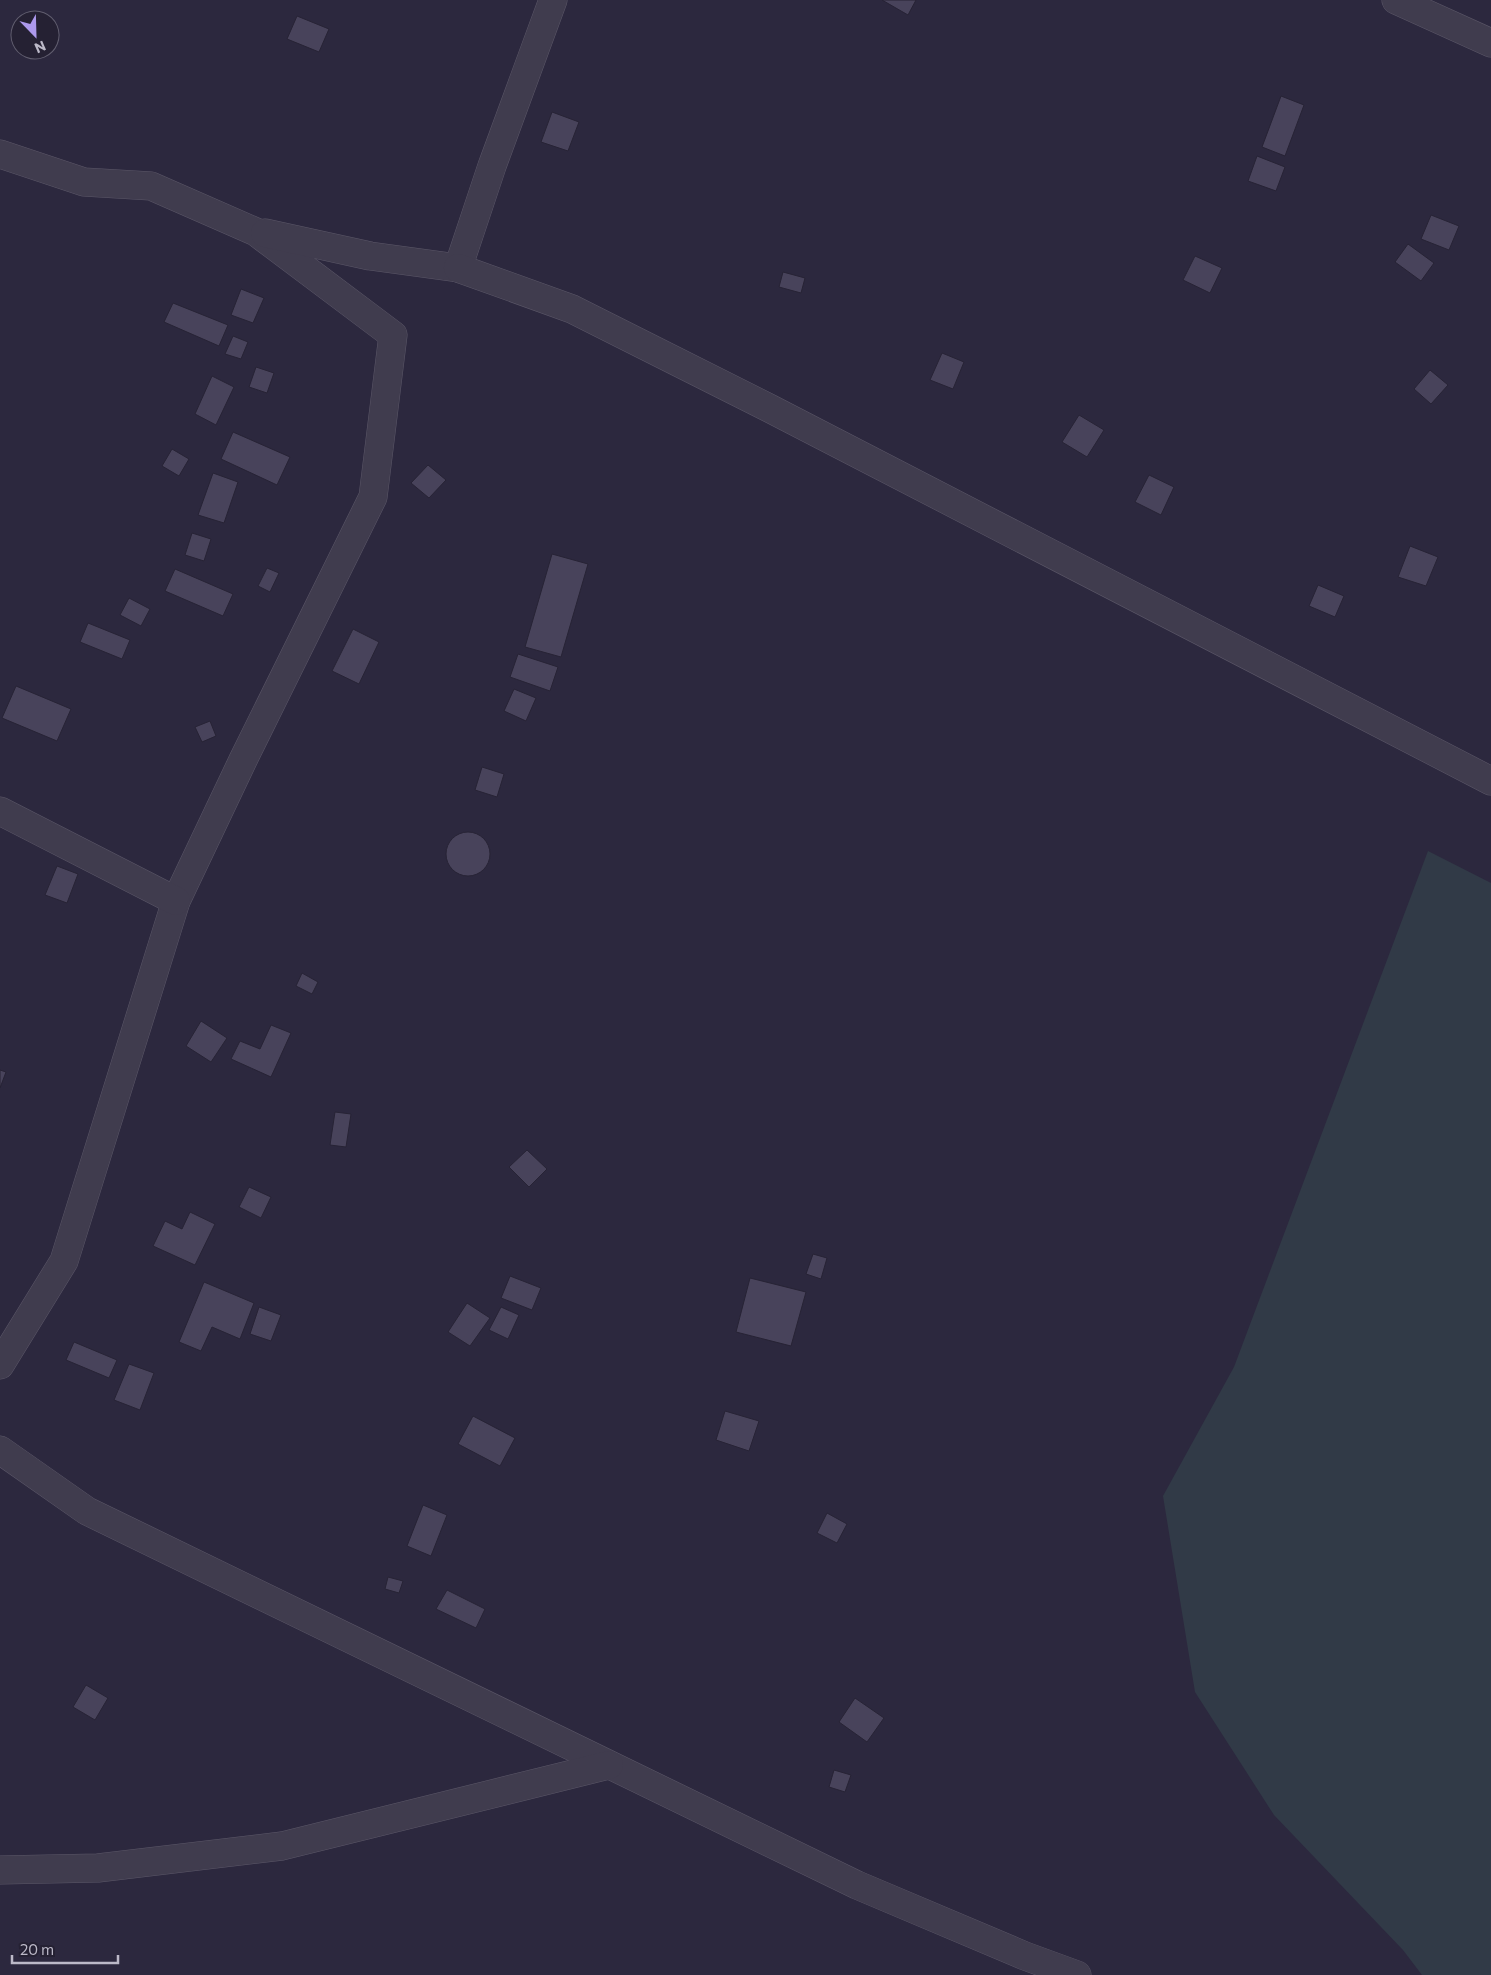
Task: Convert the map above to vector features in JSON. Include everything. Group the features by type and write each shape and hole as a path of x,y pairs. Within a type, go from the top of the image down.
{"street":[{"path":"458,268 492,166 553,0"},
{"path":"1396,0 1491,43"},
{"path":"0,154 84,182 151,186 256,232 370,256 458,268 572,309 769,408 1491,782"},
{"path":"0,1365 64,1261 176,901 247,751 373,497 393,335 256,232"},
{"path":"0,811 176,901"},
{"path":"0,1450 87,1512 857,1885 1025,1956 1077,1975"},
{"path":"0,1870 98,1868 282,1846 609,1765"}],"shaded area":[{"path":"1428,851 1491,883 1491,1975 1422,1975 1403,1950 1274,1815 1195,1692 1163,1496 1234,1367"}],"building":[{"path":"882,0 916,0 908,15"},
{"path":"297,16 329,29 319,52 287,39"},
{"path":"1281,96 1304,105 1285,156 1262,147"},
{"path":"552,112 579,122 568,151 541,142"},
{"path":"1257,156 1285,167 1276,191 1248,181"},
{"path":"1431,215 1459,226 1449,250 1421,239"},
{"path":"1408,244 1434,263 1421,281 1395,262"},
{"path":"1195,256 1222,268 1210,293 1183,280"},
{"path":"783,272 805,278 801,293 779,287"},
{"path":"241,289 264,298 253,323 231,315"},
{"path":"173,303 228,325 219,346 164,322"},
{"path":"233,336 248,342 241,359 225,354"},
{"path":"942,353 964,362 953,389 930,380"},
{"path":"256,367 274,373 267,393 249,387"},
{"path":"1430,370 1448,385 1431,404 1414,389"},
{"path":"212,376 234,387 216,425 195,414"},
{"path":"1079,415 1104,430 1087,457 1062,442"},
{"path":"233,432 290,457 277,485 221,459"},
{"path":"172,449 189,459 179,476 162,466"},
{"path":"428,465 446,480 429,498 411,483"},
{"path":"213,473 238,482 224,523 198,515"},
{"path":"1149,475 1174,487 1161,515 1135,502"},
{"path":"192,533 211,539 204,561 185,555"},
{"path":"1410,546 1438,557 1426,586 1398,577"},
{"path":"552,554 588,564 561,657 525,647"},
{"path":"267,568 279,573 270,592 258,586"},
{"path":"175,569 233,594 223,616 165,591"},
{"path":"1318,585 1344,596 1335,617 1309,606"},
{"path":"129,598 150,609 141,626 120,615"},
{"path":"88,623 130,640 122,659 80,642"},
{"path":"353,629 379,642 359,684 332,671"},
{"path":"518,654 558,667 550,691 510,677"},
{"path":"16,686 71,709 57,741 2,718"},
{"path":"514,689 536,698 526,721 504,711"},
{"path":"210,721 216,736 202,742 195,727"},
{"path":"482,767 504,774 497,797 475,790"},
{"path":"464,832 472,832 484,838 490,854 484,870 472,876 464,876 452,870 446,858 446,850 452,838"},
{"path":"57,866 78,874 67,903 45,895"},
{"path":"302,973 318,982 312,994 296,986"},
{"path":"201,1021 227,1038 211,1062 186,1046"},
{"path":"271,1025 291,1033 271,1077 231,1059 240,1041 260,1049"},
{"path":"0,1070 6,1072 0,1088"},
{"path":"335,1112 351,1114 346,1147 330,1145"},
{"path":"527,1150 547,1169 529,1187 509,1167"},
{"path":"249,1187 271,1197 261,1218 239,1207"},
{"path":"190,1212 215,1224 195,1265 153,1246 165,1221 182,1229"},
{"path":"813,1254 827,1258 821,1279 806,1274"},
{"path":"510,1276 541,1288 532,1310 501,1298"},
{"path":"750,1278 806,1292 791,1346 736,1332"},
{"path":"204,1282 254,1303 240,1339 212,1327 201,1351 179,1342"},
{"path":"467,1303 490,1318 470,1346 448,1332"},
{"path":"259,1307 281,1315 271,1341 250,1334"},
{"path":"501,1307 519,1315 508,1339 489,1330"},
{"path":"74,1342 117,1360 109,1378 66,1360"},
{"path":"129,1364 154,1373 140,1410 114,1400"},
{"path":"725,1411 759,1421 749,1451 716,1440"},
{"path":"473,1416 515,1438 500,1466 458,1444"},
{"path":"423,1505 447,1515 431,1556 407,1546"},
{"path":"827,1513 847,1524 837,1543 817,1533"},
{"path":"388,1577 403,1581 399,1593 385,1589"},
{"path":"447,1590 485,1609 476,1628 436,1609"},
{"path":"86,1685 108,1698 95,1720 73,1707"},
{"path":"855,1698 884,1718 867,1742 839,1722"},
{"path":"834,1770 851,1775 845,1792 829,1787"}]}
